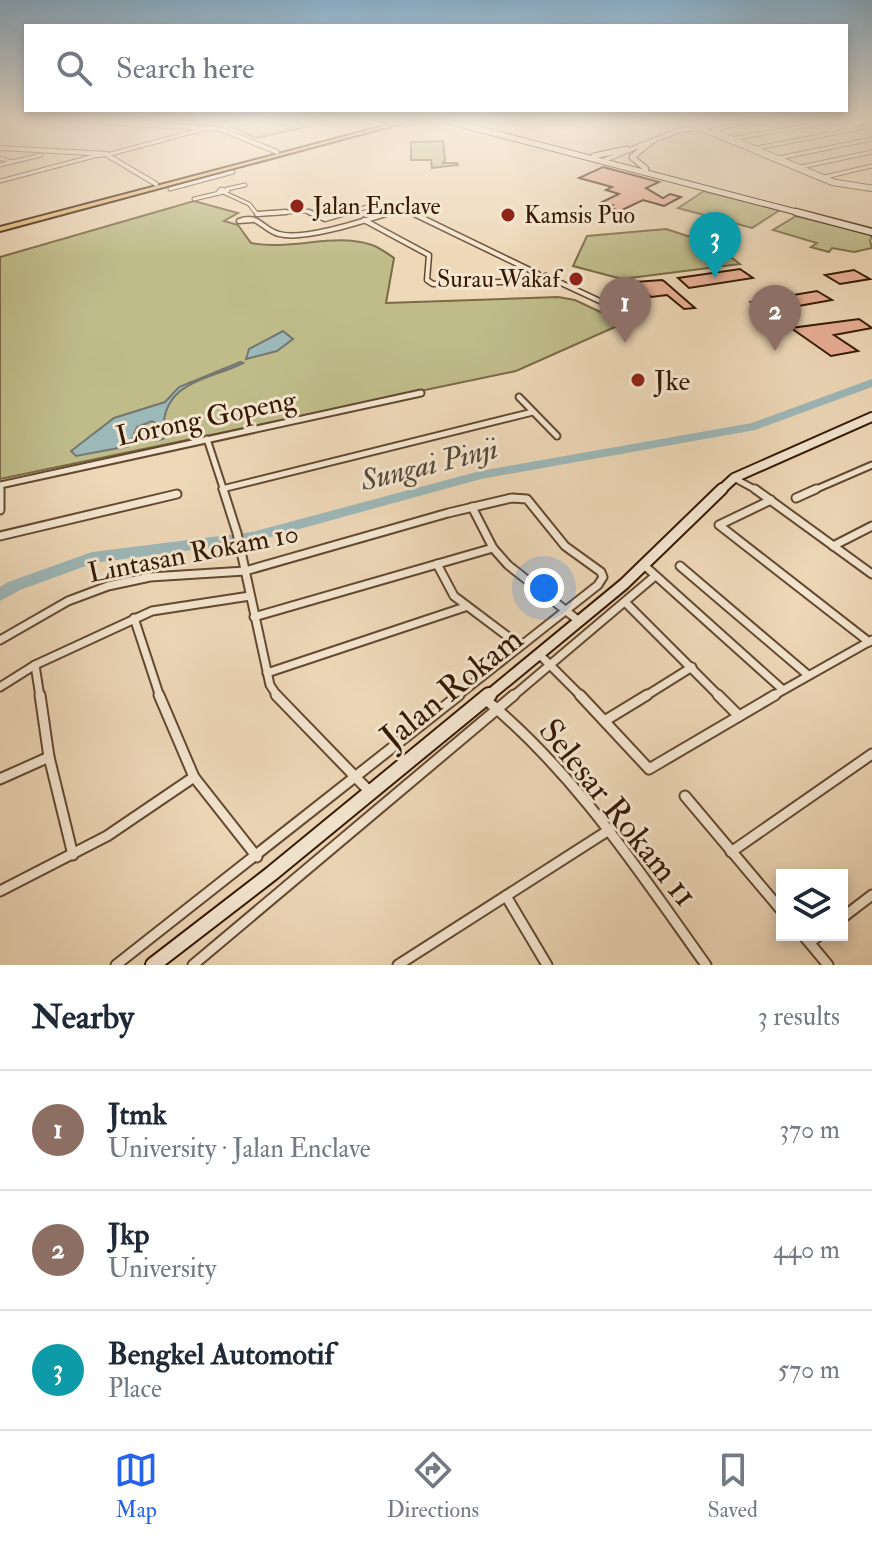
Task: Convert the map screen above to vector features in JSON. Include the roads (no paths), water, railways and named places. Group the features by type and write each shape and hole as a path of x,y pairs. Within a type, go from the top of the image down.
{"main road":[{"path":"155,186 221,167"},
{"path":"0,228 232,167"},
{"path":"630,167 690,183"},
{"path":"633,167 872,231"},
{"path":"644,167 657,173"},
{"path":"0,228 134,190 202,181 220,170"},
{"path":"134,190 147,185 148,179 176,179"},
{"name":"Jalan Rokam","path":"153,965 271,874 645,566 734,478 872,417"}],"street":[{"path":"0,181 46,167"},
{"path":"126,167 155,186"},
{"path":"793,167 832,183 872,186"},
{"path":"801,167 825,177 872,186"},
{"path":"825,177 868,167"},
{"path":"170,189 233,172"},
{"path":"202,181 249,204 252,217"},
{"path":"194,199 245,185"},
{"path":"252,217 306,211 325,219 378,204"},
{"path":"252,217 265,221 275,233 285,234 327,231 403,209 538,275 632,316"},
{"path":"364,220 429,255 430,283 526,281 545,277"},
{"path":"526,281 538,275"},
{"name":"Lorong Gopeng","path":"0,485 421,393"},
{"path":"519,397 557,436"},
{"path":"222,489 533,412"},
{"path":"207,439 237,533 267,673 277,696 370,792"},
{"path":"796,498 872,465"},
{"path":"734,478 771,500 872,574"},
{"path":"0,485 0,510"},
{"path":"0,536 177,494"},
{"name":"Lintasan Rokam 10","path":"0,640 68,601 108,586 150,577 245,571 512,498 527,499 565,546 598,568 603,577"},
{"path":"539,654 606,720 649,769 656,768 782,689 870,641 719,525 771,500"},
{"path":"472,507 493,548 523,579 579,621"},
{"path":"833,546 872,526"},
{"path":"254,617 493,548"},
{"path":"437,564 454,596 465,607 519,645"},
{"path":"645,566 782,689"},
{"path":"680,566 808,675"},
{"name":"Jalan Rokam","path":"193,965 655,576"},
{"name":"Jalan Rokam","path":"116,965 355,779 598,585 603,577"},
{"path":"0,687 35,665 134,618 167,607 250,596"},
{"path":"626,603 739,716"},
{"path":"267,673 465,607"},
{"path":"134,618 151,676 194,777 257,857"},
{"path":"35,665 49,757 73,855"},
{"path":"606,720 692,667"},
{"name":"Selesar Rokam 11","path":"485,699 549,755 609,830 706,965"},
{"path":"731,852 872,754"},
{"path":"0,779 49,757"},
{"path":"0,891 107,836 194,777"},
{"path":"685,796 776,904"},
{"path":"398,965 609,830"},
{"path":"848,913 872,895"},
{"path":"506,896 547,965"},
{"path":"808,941 828,965"}],"water":[{"path":"283,331 293,339 277,351 246,359 249,349"},
{"path":"243,363 194,382 175,396 164,420 173,425 163,439 153,441 158,425 152,421 137,427 129,446 76,456 71,451 114,418 165,402 179,387"}],"waterway":[{"name":"Sungai Pinji","path":"0,595 14,586 92,558 252,537 480,475 755,426 872,383"}],"place":[{"name":"Jalan Enclave","path":"297,206"},
{"name":"Kamsis Puo","path":"508,215"},
{"name":"Bengkel Automotif","path":"715,278"},
{"name":"Surau Wakaf","path":"576,279"},
{"name":"Jtmk","path":"625,343"},
{"name":"Jkp","path":"775,351"},
{"name":"Jke","path":"638,380"}]}
